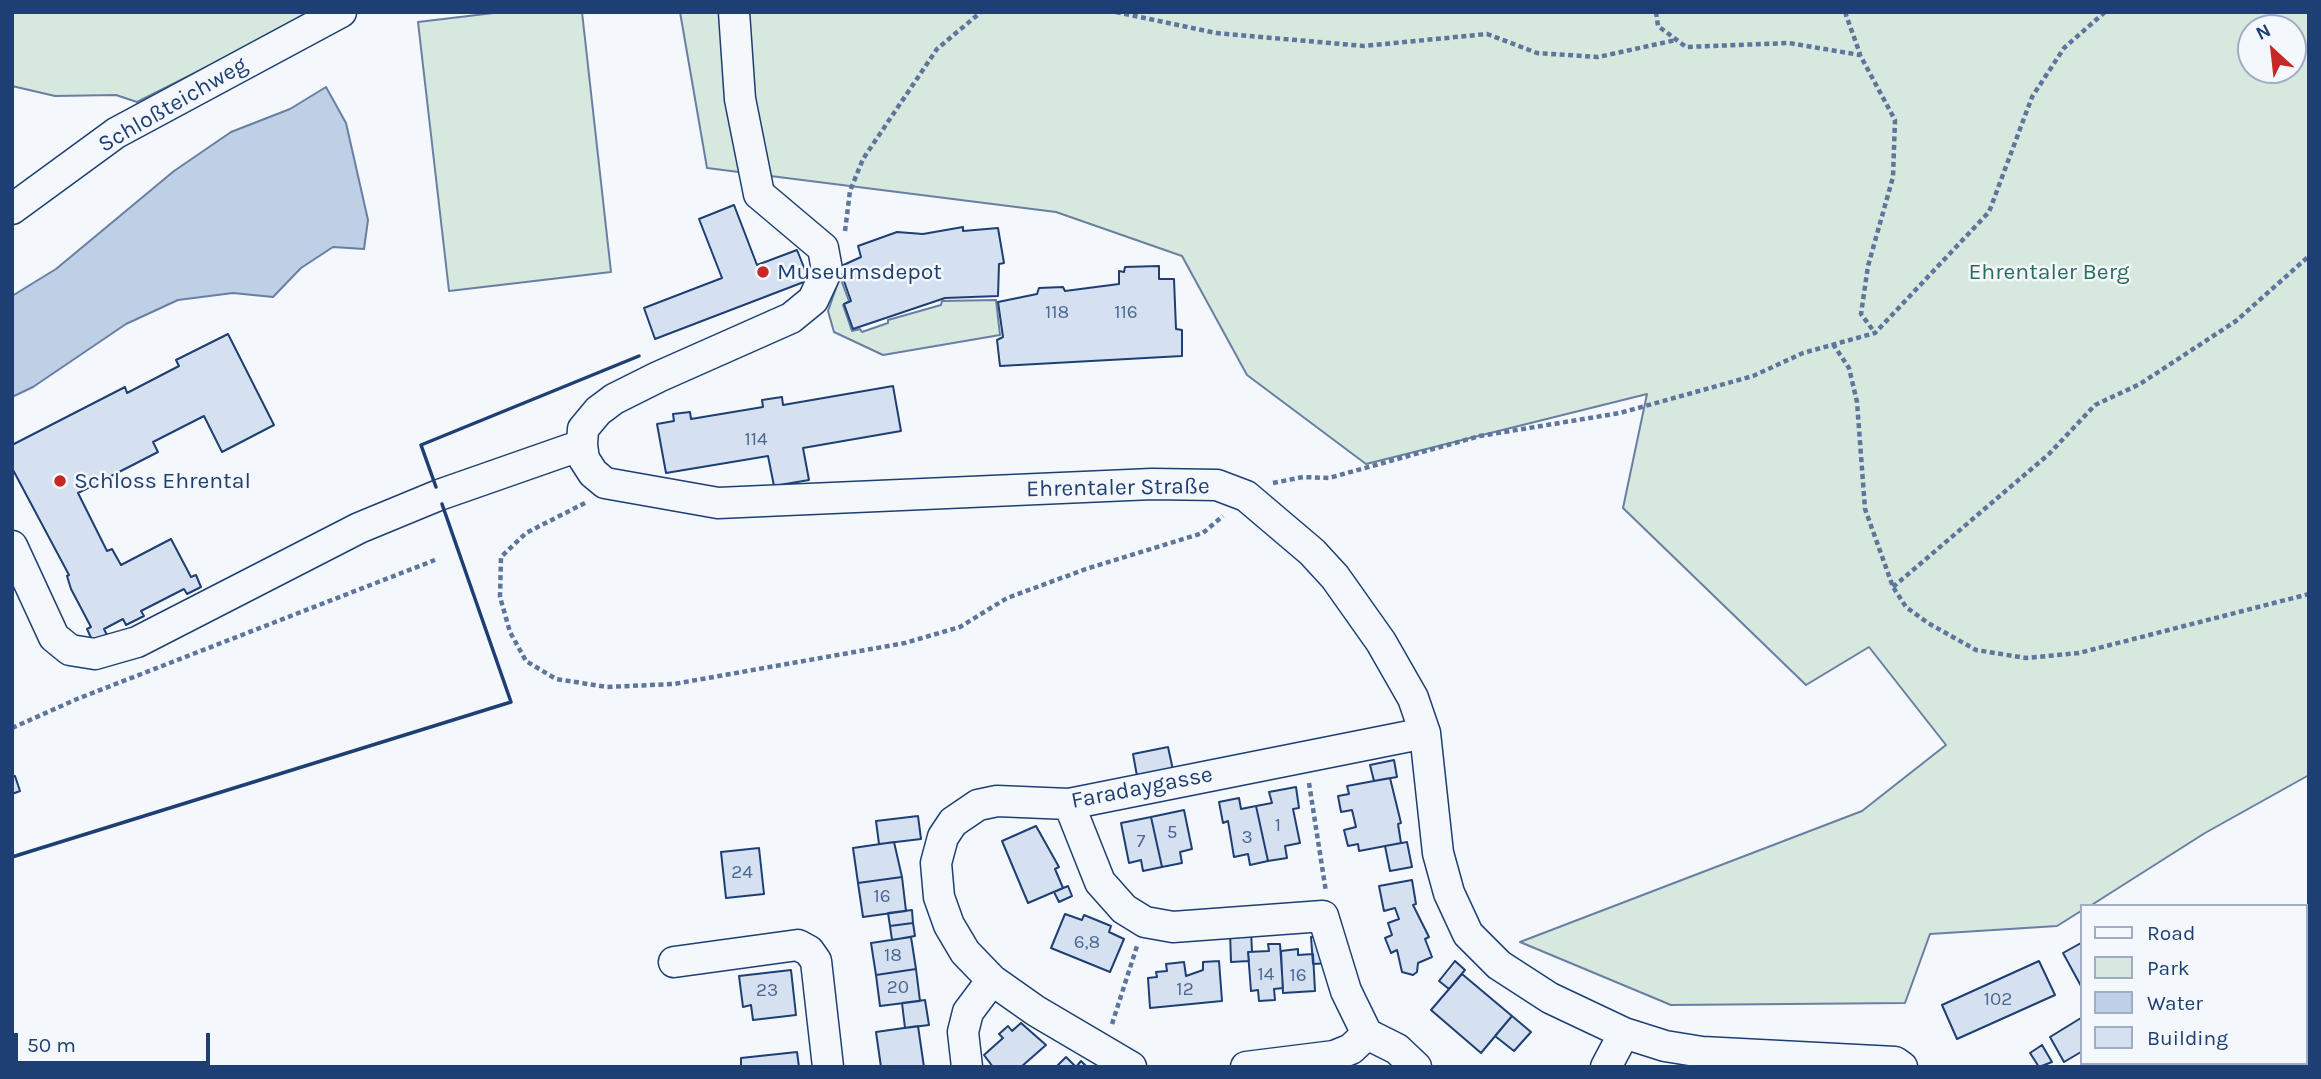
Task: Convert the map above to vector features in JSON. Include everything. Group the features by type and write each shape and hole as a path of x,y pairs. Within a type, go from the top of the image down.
{"street":[{"name":"Schloßteichweg","path":"12,209 116,133 341,12"},
{"path":"12,546 54,636 70,650 95,654 137,642 359,528 439,495 582,445 583,429 598,411 614,399 791,318 813,300 827,270 823,248 759,194 740,99 734,12"},
{"name":"Ehrentaler Straße","path":"582,445 584,459 593,473 605,483 718,503 1152,484 1217,485 1246,496 1312,552 1335,578 1381,642 1413,698 1425,733 1438,853 1449,893 1468,934 1499,965 1550,998 1624,1033 1665,1046 1766,1060 1895,1062 1902,1067"},
{"name":"Faradaygasse","path":"1132,1067 992,980 965,952 949,925 939,897 936,863 943,837 963,812 997,801 1069,804 1425,733"},
{"path":"1069,804 1100,882 1124,909 1145,922 1174,928 1323,916 1346,991 1367,1034 1397,1049 1416,1067"},
{"path":"674,962 799,946 809,951 816,961 828,1067"},
{"path":"967,1067 964,1031 968,1012 992,980"},
{"path":"1606,1067 1624,1033"},
{"path":"1246,1067 1334,1056 1351,1049 1367,1034"}],"path":[{"path":"845,230 850,191 863,159 937,49 981,12"},
{"path":"1116,12 1216,33 1364,46 1487,34 1537,53 1598,57 1676,40"},
{"path":"1656,12 1658,26 1686,47 1789,43 1860,55"},
{"path":"1845,12 1860,55 1895,120 1893,177 1868,266 1861,314 1875,334"},
{"path":"626,486 573,508 526,533 500,557 500,597 510,632 526,662 556,678 607,687 674,684 905,643 960,626 1007,598 1074,573 1203,533 1246,496 1269,484 1303,477 1329,478 1480,436 1620,413 1753,376 1803,353 1875,334 1989,212 2032,97 2064,48 2105,12"},
{"path":"1893,587 2049,454 2095,405 2140,383 2236,321 2309,256"},
{"path":"1833,344 1849,369 1857,402 1865,509 1893,587 1906,607 1928,623 1976,650 2026,658 2079,653 2309,594"},
{"path":"12,728 77,699 435,560"},
{"path":"1305,757 1328,904 1323,916"},
{"path":"1104,1052 1145,922"}],"green space":[{"path":"12,12 316,12 137,102 116,95 55,96 12,86"},
{"path":"502,12 582,12 611,272 449,291 418,22"},
{"name":"Ehrentaler Berg","path":"680,12 2309,12 2309,775 2205,833 2093,904 2080,904 2080,912 2057,926 1930,934 1905,1003 1671,1005 1520,942 1862,811 1946,745 1869,647 1806,685 1623,508 1647,394 1366,464 1247,375 1182,256 1056,212 707,168"},
{"path":"840,277 849,301 843,305 852,331 860,329 862,332 888,323 888,320 941,305 942,301 996,300 1000,335 883,355 834,332 828,311"}],"water":[{"path":"326,87 346,123 368,220 364,249 333,247 301,268 273,297 233,293 178,300 126,324 33,387 12,397 12,296 56,269 174,171 231,132 290,109"}],"building":[{"name":"Museumsdepot","path":"734,205 757,265 797,250 809,280 655,339 644,308 722,278 699,219"},
{"path":"963,227 963,231 998,228 1004,263 999,264 998,296 945,298 853,329 844,304 851,301 839,267 861,257 858,246 897,232 923,234"},
{"path":"1159,266 1159,279 1174,279 1176,329 1182,330 1182,356 1000,366 997,340 1003,337 998,302 1037,294 1039,288 1063,287 1065,291 1119,284 1119,271 1124,272 1125,267"},
{"name":"Schloss Ehrental","path":"228,334 274,425 222,452 204,416 153,442 158,452 78,493 107,551 112,549 121,565 171,539 191,577 196,575 201,587 187,594 184,589 141,611 144,616 126,625 123,619 104,629 107,635 93,642 87,629 91,627 71,589 67,576 69,575 12,468 12,445 125,387 127,393 179,366 176,360"},
{"path":"893,386 901,431 803,448 809,480 774,486 768,456 666,473 657,424 674,421 673,414 690,412 691,419 763,407 762,400 782,397 783,405"},
{"path":"1168,747 1173,770 1137,776 1133,754"},
{"path":"1394,760 1397,777 1374,781 1370,765"},
{"path":"15,776 20,791 12,794 12,777"},
{"path":"1390,778 1401,823 1398,824 1401,843 1359,851 1358,844 1348,846 1344,830 1356,827 1352,810 1341,812 1338,796 1349,794 1347,786"},
{"path":"1296,787 1299,808 1293,809 1300,843 1285,846 1287,858 1268,861 1256,806 1272,803 1269,792"},
{"path":"1239,798 1241,809 1256,806 1268,861 1250,865 1248,854 1234,857 1228,821 1223,823 1219,802"},
{"path":"1184,810 1192,849 1180,852 1182,863 1162,867 1151,817"},
{"path":"918,816 921,839 879,844 876,821"},
{"path":"1151,817 1162,867 1143,871 1141,860 1129,863 1121,823"},
{"path":"1036,826 1059,867 1055,869 1063,888 1028,903 1002,841"},
{"path":"894,842 902,877 858,883 853,848"},
{"path":"1407,842 1412,867 1390,871 1385,846"},
{"path":"759,848 764,894 726,898 721,852"},
{"path":"902,877 906,911 863,917 858,883"},
{"path":"1412,880 1416,904 1413,905 1429,937 1425,939 1432,957 1418,963 1417,972 1413,975 1402,972 1397,950 1391,953 1385,938 1392,935 1388,923 1399,919 1395,908 1384,911 1379,886"},
{"path":"1068,886 1072,896 1059,902 1054,892"},
{"path":"912,910 913,923 890,926 888,913"},
{"path":"1065,914 1082,920 1084,915 1111,926 1109,932 1124,939 1110,972 1051,948"},
{"path":"913,923 915,936 892,940 890,926"},
{"path":"1251,930 1252,952 1248,952 1249,961 1231,962 1230,932"},
{"path":"1328,936 1330,963 1313,964 1311,937"},
{"path":"911,937 916,969 876,975 871,943"},
{"path":"1268,944 1280,944 1283,988 1274,989 1275,1000 1259,1001 1258,990 1251,991 1248,952 1269,951"},
{"path":"2080,944 2080,984 2063,953"},
{"path":"1298,949 1298,955 1313,954 1315,991 1283,993 1281,951"},
{"path":"1219,961 1222,1001 1150,1008 1148,978 1157,977 1156,972 1167,971 1166,964 1184,962 1186,976 1203,970 1203,962"},
{"path":"1455,961 1465,970 1449,989 1439,981"},
{"path":"2039,961 2055,995 1957,1039 1942,1005"},
{"path":"916,969 920,1001 880,1006 876,975"},
{"path":"791,970 796,1015 753,1020 751,1005 743,1007 739,976"},
{"path":"1462,974 1512,1016 1481,1053 1431,1010"},
{"path":"925,1000 929,1025 905,1028 902,1003"},
{"path":"1512,1016 1531,1032 1514,1051 1495,1036"},
{"path":"2080,1019 2080,1053 2064,1062 2050,1037"},
{"path":"1021,1023 1046,1045 1021,1067 993,1067 984,1055 1003,1038 999,1034 1008,1026 1012,1031"},
{"path":"918,1026 924,1067 881,1067 876,1032"},
{"path":"2042,1045 2052,1062 2039,1067 2030,1053"},
{"path":"797,1052 799,1067 741,1067 741,1058"},
{"path":"1066,1057 1076,1067 1056,1067"},
{"path":"1081,1061 1087,1067 1076,1067"}],"wall":[{"path":"436,487 421,445 639,356"},
{"path":"12,857 511,702 442,504"}],"place":[{"name":"Museumsdepot","path":"763,272"},
{"name":"Schloss Ehrental","path":"60,481"}]}
